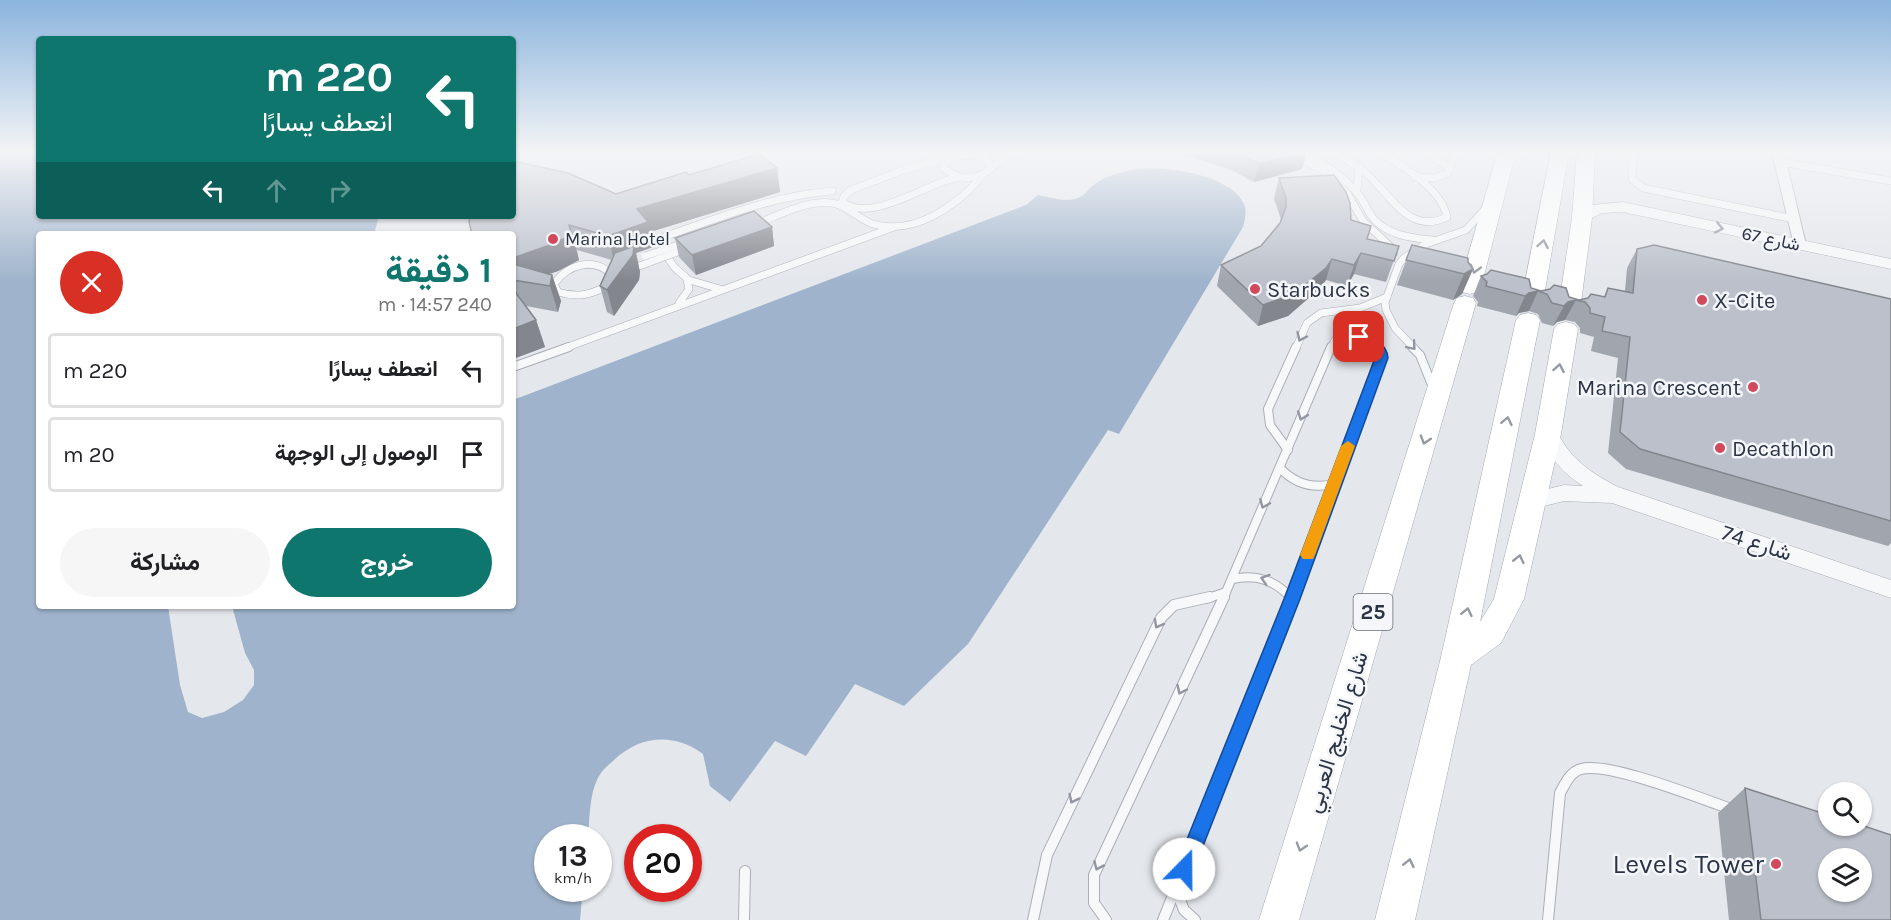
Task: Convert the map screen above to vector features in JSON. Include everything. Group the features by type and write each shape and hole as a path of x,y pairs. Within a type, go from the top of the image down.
{"main road":[{"path":"1401,913 1530,311 1552,195"},
{"path":"1457,657 1486,639 1500,619 1509,599 1548,434 1567,320 1583,195"},
{"name":"شارع الخليج العربي","path":"1273,916 1288,890 1438,399 1496,196"}],"street":[{"path":"1788,195 1800,245"},
{"name":"شارع 67","path":"1582,218 1599,208 1623,207 1891,264"},
{"name":"شارع 74","path":"1548,434 1556,451 1572,469 1595,485 1622,498 1891,589"},
{"name":"شارع 74","path":"1532,501 1564,493 1622,498"}],"lane":[{"path":"722,289 705,288 687,280 655,243 660,237 758,204 797,195"},
{"path":"753,220 821,195"},
{"path":"847,195 842,200 847,209"},
{"path":"847,209 871,209 890,204 909,195"},
{"path":"516,366 722,289 894,227 911,223 944,208 963,195"},
{"path":"1348,195 1363,221 1391,247 1399,264"},
{"path":"1359,195 1371,216 1383,227 1412,237 1435,240"},
{"path":"1387,195 1406,214 1425,221 1444,219 1447,217 1447,210 1432,195"},
{"path":"1677,195 1794,219"},
{"path":"1438,399 1420,355 1395,328 1390,319 1386,310 1387,297 1399,264 1417,248 1435,240 1453,237 1466,230 1496,196"},
{"path":"745,228 821,202 834,203 863,220 894,227"},
{"path":"859,241 868,228 863,220"},
{"path":"617,266 611,272 609,284 584,296 569,296 558,292 554,284 563,272 583,264 598,265 611,272 691,244"},
{"path":"625,263 648,259"},
{"path":"674,307 686,297 689,289 687,280"},
{"path":"1288,450 1270,425 1268,409 1308,322 1321,314 1360,308 1387,297"},
{"path":"1106,920 1094,903 1094,875 1232,579 1332,343 1340,337 1352,336 1366,339 1377,345 1382,358 1333,484 1292,599 1163,920"},
{"path":"1280,468 1299,483 1317,487 1333,484"},
{"path":"1232,579 1254,576 1265,578 1276,583 1292,599"},
{"path":"1033,920 1047,855 1161,618 1174,605 1197,602 1226,592"},
{"path":"1548,920 1560,793 1569,775 1583,768 1610,771 1745,813"},
{"path":"744,920 745,870"},
{"path":"1176,890 1184,910 1196,920"}],"water":[{"path":"0,195 36,195 36,219 378,219 375,231 36,231 36,609 168,609 180,685 188,712 202,718 224,712 243,700 254,685 254,670 245,653 233,609 516,609 516,399 1026,205 1038,195 1070,200 1083,195 1237,195 1244,204 1246,213 1243,227 1119,434 1108,430 968,644 904,706 855,684 806,756 775,741 730,802 710,786 703,754 692,747 669,740 658,740 646,742 624,752 604,769 597,780 589,824 534,824 534,902 582,902 580,920 0,920"}],"building":[{"path":"516,195 685,195 637,209 648,222 608,236 569,225 572,235 516,257 516,231 471,231 470,219 516,219"},
{"path":"1285,195 1347,195 1351,220 1371,226 1367,239 1399,246 1394,261 1361,253 1354,265 1332,259 1326,268 1294,294 1263,305 1221,265 1261,246 1280,223 1286,207"},
{"path":"754,211 772,227 692,255 675,238"},
{"path":"1412,245 1468,258 1473,269 1464,274 1406,260"},
{"name":"Marina Crescent","path":"1654,245 1891,299 1891,521 1640,449 1620,432 1630,337 1602,331 1605,317 1590,313 1590,308 1585,302 1576,300 1564,306 1552,303 1547,294 1538,291 1525,296 1486,286 1487,282 1481,276 1491,270 1529,279 1531,288 1541,291 1550,289 1554,285 1566,288 1569,297 1579,300 1588,298 1591,294 1605,297 1608,288 1633,293 1637,249"},
{"path":"634,246 633,255 607,290 600,286 615,253"},
{"path":"516,265 552,275 550,286 516,280"},
{"path":"516,293 536,320 516,328"},
{"name":"Levels Tower","path":"1745,788 1818,812 1818,836 1872,836 1872,829 1891,835 1891,920 1761,920"}],"slow traffic":[{"path":"1308,555 1348,446"}],"place":[{"name":"Marina Hotel","path":"553,239"},
{"name":"Starbucks","path":"1255,289"},
{"name":"X-Cite","path":"1702,300"},
{"name":"Marina Crescent","path":"1753,387"},
{"name":"Decathlon","path":"1720,448"},
{"name":"Levels Tower","path":"1776,864"}],"route":[{"path":"1184,869 1292,599 1333,484 1382,358 1377,345 1359,337"}]}
